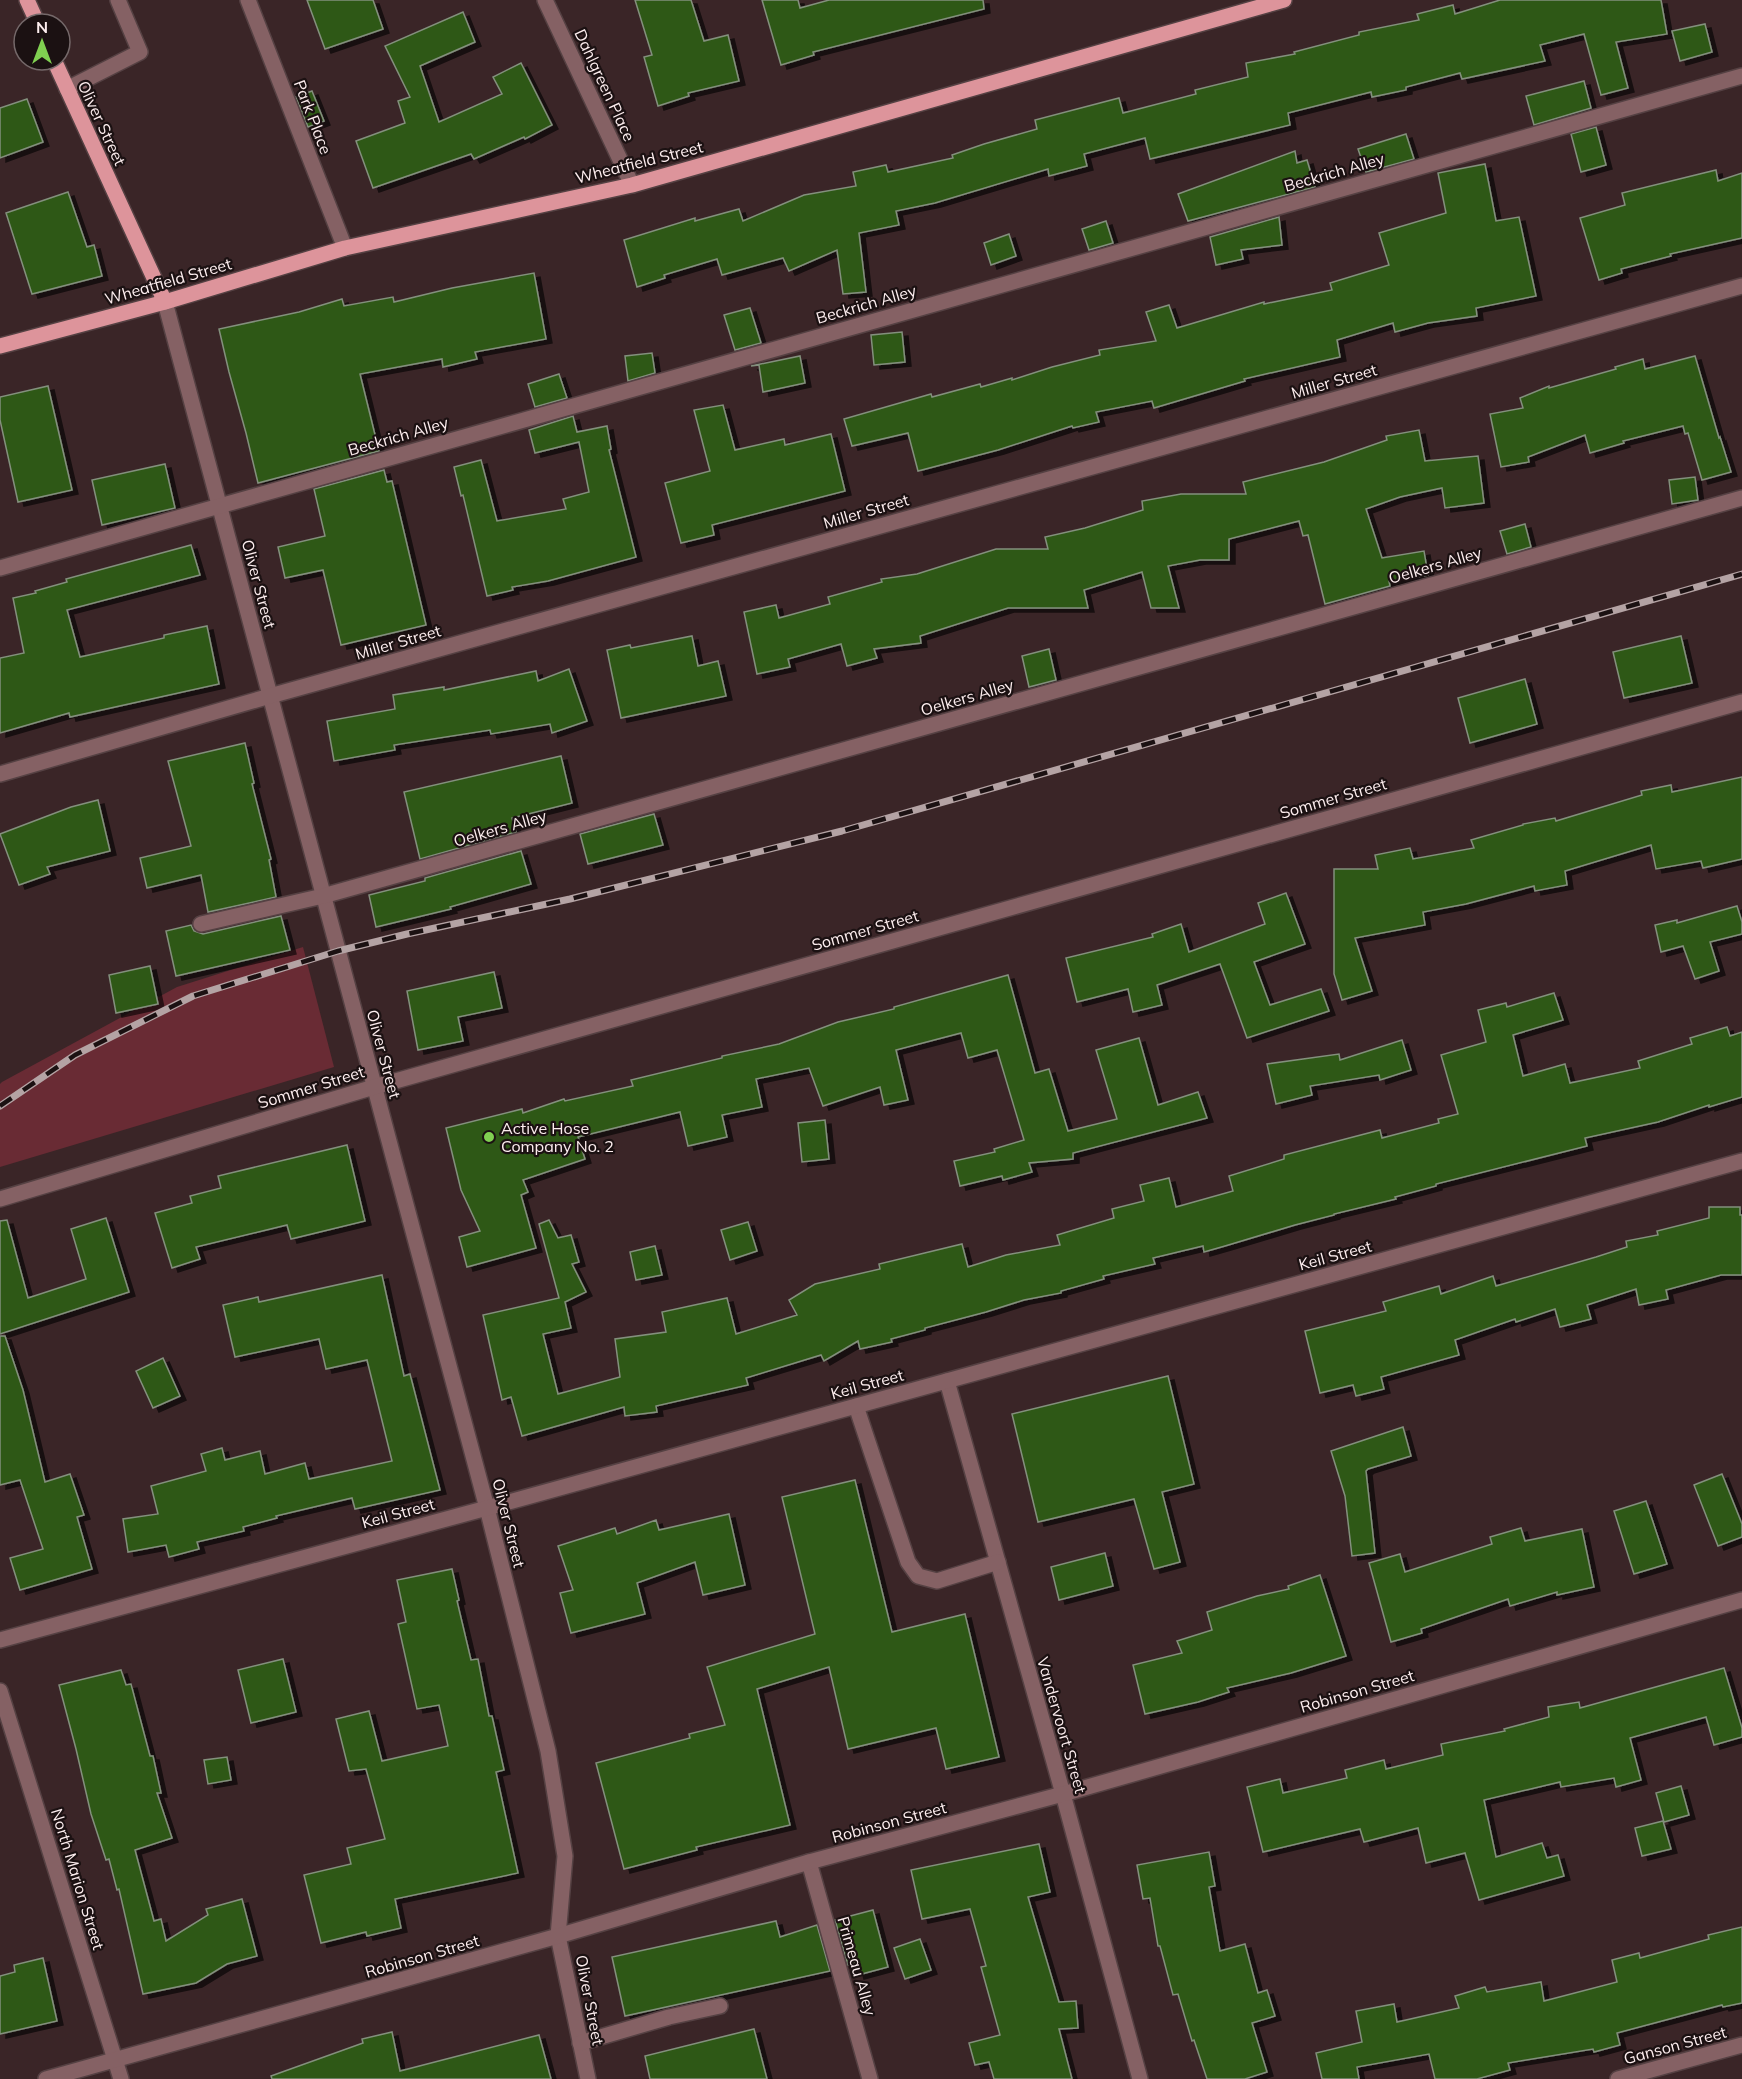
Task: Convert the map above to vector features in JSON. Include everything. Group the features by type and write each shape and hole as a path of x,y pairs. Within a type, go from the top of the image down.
{"main road":[{"name":"Wheatfield Street","path":"0,346 165,302 345,248 632,185 1284,0"},
{"name":"Oliver Street","path":"59,72 165,302"}],"street":[{"path":"66,89 140,52 118,0"},
{"name":"Park Place","path":"248,0 345,248"},
{"name":"Dahlgreen Place","path":"545,0 632,185"},
{"name":"Beckrich Alley","path":"0,568 1742,76"},
{"name":"Miller Street","path":"0,774 270,696 1742,286"},
{"name":"Oliver Street","path":"165,302 487,1508 550,1763 565,1856 558,1936 588,2079"},
{"name":"Oelkers Alley","path":"201,924 323,896 1742,498"},
{"name":"Sommer Street","path":"0,1199 374,1087 1742,702"},
{"name":"Keil Street","path":"0,1640 487,1508 1742,1161"},
{"name":"Vandervoort Street","path":"947,1381 1140,2079"},
{"path":"856,1406 908,1562 918,1576 937,1581 998,1562"},
{"name":"Robinson Street","path":"46,2079 558,1936 809,1862 1063,1794 1742,1600"},
{"name":"North Marion Street","path":"0,1691 121,2079"},
{"name":"Primeau Alley","path":"809,1862 870,2079"},
{"path":"580,2043 669,2017 720,2006"},
{"name":"Ganson Street","path":"1618,2079 1742,2045"}],"shaded area":[{"path":"303,947 334,1067 0,1167 0,1084 2,1082 177,987"}],"building":[{"path":"307,0 373,0 383,29 325,49"},
{"path":"635,0 691,0 704,41 728,35 739,81 688,93 689,96 658,106 644,57 652,55"},
{"path":"762,0 798,0 800,8 829,0 983,0 984,9 813,52 814,55 781,65"},
{"path":"1500,0 1661,0 1667,34 1616,42 1628,88 1601,95 1584,34 1540,45 1545,61 1462,79 1460,73 1406,87 1406,90 1372,97 1371,92 1288,113 1290,125 1150,159 1145,138 1084,154 1087,166 1049,176 1048,169 935,203 896,211 899,225 859,233 866,292 843,294 837,250 789,271 783,258 722,275 717,259 664,275 665,278 637,287 624,240 695,218 695,221 739,209 743,221 804,195 856,186 853,172 886,165 888,172 953,158 952,155 1037,129 1035,120 1119,98 1123,113 1196,94 1195,90 1248,77 1246,63 1295,54 1294,52 1359,35 1359,32 1419,20 1417,14 1453,5 1455,14"},
{"path":"463,12 475,42 420,66 439,122 502,94 493,77 521,63 552,125 525,139 524,137 474,159 471,154 373,188 356,141 405,123 398,101 410,97 385,46"},
{"path":"1705,24 1712,52 1680,61 1672,31"},
{"path":"1584,81 1591,108 1534,125 1526,96"},
{"path":"312,91 324,121 308,127 296,97"},
{"path":"27,99 43,142 0,158 0,108"},
{"path":"1596,127 1606,165 1581,172 1571,134"},
{"path":"1406,134 1414,159 1366,172 1358,149"},
{"path":"1295,151 1297,163 1307,160 1315,187 1188,221 1178,194"},
{"path":"1485,164 1496,221 1519,217 1536,296 1476,308 1477,316 1428,323 1395,332 1393,323 1337,340 1340,357 1244,379 1245,381 1154,408 1152,401 1096,412 1099,422 1073,428 1072,426 998,450 918,471 908,433 852,446 844,419 931,394 932,397 980,384 981,387 1012,378 1012,380 1100,355 1099,350 1156,341 1146,312 1169,305 1177,328 1264,302 1264,304 1332,290 1330,283 1389,265 1379,233 1446,213 1438,173"},
{"path":"1716,170 1718,181 1742,173 1742,238 1670,254 1671,256 1621,269 1622,273 1599,280 1580,218 1625,205 1622,193"},
{"path":"68,192 87,247 94,245 102,276 32,294 6,213"},
{"path":"1279,217 1282,245 1241,250 1243,259 1216,265 1210,237"},
{"path":"1106,221 1113,243 1089,250 1082,229"},
{"path":"1009,234 1016,256 991,265 984,243"},
{"path":"534,273 546,339 475,352 477,359 443,367 442,359 360,374 379,451 258,483 219,329 299,312 342,299 344,306 393,297 394,302 452,288"},
{"path":"750,308 761,343 735,350 724,315"},
{"path":"902,332 905,362 874,365 871,335"},
{"path":"652,353 655,373 628,381 625,356"},
{"path":"800,356 805,383 763,392 759,365 751,366"},
{"path":"1695,356 1731,472 1702,480 1688,433 1685,434 1683,426 1623,441 1624,443 1590,453 1585,435 1528,457 1529,462 1501,467 1490,414 1523,408 1520,398 1549,386 1549,388 1616,369 1615,367 1643,359 1645,369"},
{"path":"559,374 567,398 535,407 528,384"},
{"path":"48,386 72,490 18,502 0,420 0,397"},
{"path":"723,405 735,450 784,439 785,445 831,434 845,491 712,525 714,535 681,543 665,483 710,471 694,410"},
{"path":"573,416 577,432 607,426 611,449 609,450 636,557 548,581 512,587 513,590 487,596 454,467 481,460 497,521 566,509 563,499 589,492 579,442 535,453 529,430"},
{"path":"1419,430 1425,461 1478,456 1484,503 1445,508 1442,488 1400,497 1366,509 1382,558 1424,551 1428,575 1389,581 1390,586 1325,604 1308,535 1303,536 1299,521 1229,539 1229,560 1200,560 1168,566 1179,608 1151,608 1142,572 1084,590 1088,608 1008,608 920,636 921,643 874,649 877,658 847,666 841,644 788,659 790,667 757,674 744,612 776,605 779,618 830,604 828,597 882,582 881,579 917,574 996,549 1048,549 1045,537 1085,528 1143,510 1142,501 1181,494 1246,494 1243,482 1324,462 1387,440 1386,436"},
{"path":"165,464 175,508 102,525 92,480"},
{"path":"384,470 387,482 392,481 426,625 341,645 323,570 285,578 278,547 325,536 314,489"},
{"path":"1695,477 1698,500 1672,504 1669,480"},
{"path":"1525,524 1531,547 1507,554 1500,531"},
{"path":"191,545 200,575 67,610 80,657 207,626 219,684 70,717 69,713 0,733 0,658 24,653 13,598 67,582 66,579"},
{"path":"692,636 698,666 718,661 726,696 621,718 607,650 630,645 631,648"},
{"path":"1681,636 1692,683 1624,698 1613,652"},
{"path":"1049,649 1056,680 1029,687 1022,656"},
{"path":"569,669 587,721 552,733 550,724 491,734 490,730 394,745 395,750 334,761 327,721 395,709 393,695 444,687 444,690 536,671 538,681"},
{"path":"1525,679 1537,724 1470,743 1458,698"},
{"path":"245,743 254,783 252,784 271,859 269,860 276,897 208,912 201,875 147,888 140,858 191,846 168,761"},
{"path":"561,756 572,803 512,818 516,832 420,859 404,792"},
{"path":"1742,777 1742,859 1703,868 1701,861 1656,869 1651,845 1565,871 1567,885 1535,891 1534,886 1466,904 1423,912 1425,925 1355,938 1372,991 1342,1000 1334,974 1334,869 1378,869 1375,855 1410,848 1413,859 1474,848 1471,840 1523,824 1555,818 1556,821 1642,795 1641,791 1671,785 1672,792"},
{"path":"98,800 110,851 47,867 50,874 19,885 0,834 71,807"},
{"path":"654,814 663,845 588,864 580,834"},
{"path":"521,851 531,884 450,907 451,909 376,927 369,895 425,881 425,878"},
{"path":"1286,893 1305,944 1254,962 1270,1005 1321,989 1329,1011 1247,1038 1220,964 1157,985 1162,1005 1133,1012 1128,989 1077,1002 1066,958 1153,937 1152,934 1181,924 1189,952 1265,924 1258,903"},
{"path":"1737,906 1742,922 1742,934 1710,942 1719,971 1695,979 1683,946 1661,952 1655,925 1677,920 1677,923"},
{"path":"281,916 290,950 176,976 166,931 191,925 194,931 203,934"},
{"path":"150,966 158,1004 116,1013 109,975"},
{"path":"494,972 502,1008 458,1017 463,1041 418,1050 407,991"},
{"path":"1008,975 1035,1073 1049,1069 1068,1131 1117,1119 1096,1050 1139,1038 1158,1105 1198,1092 1207,1118 1073,1153 1073,1159 1029,1163 1032,1172 1003,1180 1002,1176 960,1186 954,1161 995,1152 994,1149 1024,1140 997,1050 968,1058 961,1033 896,1050 908,1100 884,1105 880,1087 823,1106 809,1068 756,1079 762,1107 722,1115 727,1137 688,1146 680,1112 578,1137 585,1159 523,1180 528,1192 521,1195 536,1248 467,1267 459,1237 480,1231 461,1190 446,1128 522,1109 523,1113 564,1099 565,1101 633,1086 631,1080 722,1058 722,1056 779,1044 838,1022 894,1009 894,1007"},
{"path":"1554,993 1563,1020 1513,1035 1523,1076 1565,1064 1570,1083 1640,1068 1638,1061 1692,1044 1690,1038 1727,1027 1730,1036 1742,1032 1742,1097 1658,1122 1585,1138 1587,1146 1436,1184 1436,1186 1395,1197 1396,1199 1334,1214 1204,1252 1203,1246 1153,1258 1155,1264 1103,1276 1104,1279 1061,1291 1061,1293 1024,1300 925,1328 925,1330 891,1339 892,1342 860,1349 858,1341 824,1361 821,1355 746,1378 748,1385 656,1406 657,1412 625,1416 624,1407 522,1436 511,1397 502,1400 483,1315 559,1298 539,1224 549,1220 558,1238 571,1235 579,1262 572,1264 586,1292 565,1302 571,1328 543,1334 558,1394 620,1377 615,1339 666,1332 662,1312 727,1298 736,1334 797,1315 789,1300 815,1284 880,1269 879,1264 962,1244 968,1267 1006,1255 1060,1245 1057,1235 1114,1218 1112,1209 1144,1201 1140,1185 1169,1178 1176,1207 1233,1191 1229,1176 1284,1159 1284,1155 1380,1130 1382,1138 1439,1123 1438,1119 1458,1114 1441,1055 1486,1042 1478,1010 1506,1003 1507,1007"},
{"path":"1402,1040 1411,1070 1380,1080 1379,1075 1310,1086 1312,1095 1276,1104 1267,1064 1339,1054 1340,1060"},
{"path":"825,1120 829,1159 802,1162 798,1123"},
{"path":"347,1145 365,1221 291,1239 287,1225 196,1247 200,1259 172,1268 155,1213 192,1203 190,1196 221,1188 218,1176"},
{"path":"1709,1207 1740,1207 1742,1275 1721,1275 1666,1290 1668,1299 1639,1305 1636,1289 1587,1305 1591,1319 1560,1327 1555,1309 1516,1322 1515,1319 1455,1340 1459,1355 1381,1377 1384,1389 1356,1396 1353,1385 1320,1393 1305,1331 1386,1311 1383,1302 1439,1286 1441,1294 1493,1276 1496,1286 1596,1257 1627,1247 1626,1241 1658,1235 1657,1231 1709,1218"},
{"path":"106,1218 129,1292 0,1334 0,1221 7,1220 28,1298 86,1279 71,1229"},
{"path":"748,1222 757,1251 730,1260 721,1230"},
{"path":"655,1246 662,1275 636,1280 630,1252"},
{"path":"382,1275 404,1376 410,1374 440,1490 355,1509 352,1498 276,1516 277,1518 243,1527 244,1531 197,1542 199,1549 169,1557 166,1545 128,1552 123,1519 158,1514 151,1486 206,1471 201,1454 222,1448 225,1460 260,1451 265,1474 305,1463 309,1479 392,1461 367,1360 326,1369 319,1339 235,1357 223,1305 258,1297 259,1302"},
{"path":"0,1336 5,1336 23,1390 45,1482 70,1474 84,1515 77,1517 92,1569 20,1590 10,1558 43,1549 20,1480 0,1485"},
{"path":"163,1358 180,1396 153,1408 136,1371"},
{"path":"1168,1376 1194,1484 1162,1492 1180,1562 1154,1569 1134,1499 1038,1522 1012,1414"},
{"path":"1403,1427 1411,1456 1366,1471 1375,1553 1352,1556 1345,1496 1331,1451"},
{"path":"1722,1474 1742,1524 1742,1537 1718,1546 1694,1485"},
{"path":"855,1480 892,1632 965,1614 999,1757 946,1769 936,1728 848,1749 829,1667 757,1689 790,1825 696,1847 697,1850 624,1869 596,1763 690,1738 689,1734 725,1725 707,1667 815,1634 782,1497"},
{"path":"1646,1501 1667,1564 1634,1574 1614,1511"},
{"path":"729,1514 745,1585 703,1595 695,1562 637,1583 645,1614 571,1633 560,1593 573,1590 558,1546 615,1528 617,1534 656,1520 659,1530"},
{"path":"1521,1528 1525,1541 1582,1529 1594,1587 1557,1595 1557,1592 1510,1606 1508,1599 1421,1629 1422,1633 1391,1642 1369,1563 1400,1554 1405,1572 1492,1544 1490,1537"},
{"path":"1105,1553 1113,1586 1059,1600 1051,1567"},
{"path":"452,1569 471,1660 478,1659 489,1716 492,1716 504,1770 496,1772 518,1873 395,1899 401,1928 367,1936 366,1932 321,1943 304,1875 351,1864 347,1848 385,1839 366,1769 349,1771 336,1719 369,1711 382,1761 448,1746 439,1705 417,1709 398,1624 406,1622 397,1580"},
{"path":"1320,1575 1346,1656 1291,1673 1227,1688 1229,1692 1198,1702 1145,1714 1133,1665 1182,1653 1177,1641 1212,1630 1207,1612 1257,1596 1289,1589 1288,1586"},
{"path":"283,1659 296,1712 251,1723 238,1670"},
{"path":"1724,1668 1742,1728 1742,1737 1714,1745 1706,1717 1630,1738 1641,1780 1616,1787 1614,1778 1561,1787 1560,1782 1484,1800 1496,1857 1542,1843 1547,1858 1558,1855 1564,1876 1479,1900 1465,1853 1426,1863 1418,1828 1364,1842 1360,1829 1263,1852 1247,1787 1280,1779 1283,1793 1347,1778 1345,1770 1384,1760 1386,1769 1443,1755 1441,1744 1505,1731 1504,1729 1549,1717 1548,1707 1579,1702 1580,1708"},
{"path":"121,1670 126,1685 131,1684 150,1756 153,1756 161,1793 157,1793 172,1838 135,1850 154,1921 161,1919 166,1941 208,1915 206,1909 242,1899 257,1956 227,1964 196,1983 143,1994 119,1889 117,1890 109,1859 106,1860 91,1814 59,1685"},
{"path":"227,1757 231,1780 208,1784 204,1760"},
{"path":"1681,1786 1689,1815 1664,1822 1656,1793"},
{"path":"1663,1821 1671,1849 1642,1856 1635,1828"},
{"path":"1039,1844 1050,1892 1028,1897 1059,2002 1076,2001 1078,2028 1059,2029 1072,2079 994,2079 989,2062 975,2065 969,2043 1000,2035 981,1967 986,1966 970,1909 922,1919 911,1870"},
{"path":"1209,1852 1215,1886 1209,1887 1220,1951 1245,1944 1258,1993 1267,1990 1275,2016 1252,2023 1267,2072 1245,2079 1207,2079 1194,2040 1192,2041 1178,1994 1173,1995 1160,1946 1158,1946 1150,1898 1143,1899 1137,1865"},
{"path":"873,1910 888,1967 858,1975 855,1963 848,1965 835,1920"},
{"path":"776,1921 780,1937 817,1925 830,1971 625,2016 612,1957"},
{"path":"1742,1927 1742,2003 1723,2007 1722,2005 1617,2033 1620,2045 1594,2052 1593,2049 1508,2063 1510,2070 1477,2079 1435,2079 1429,2054 1357,2067 1359,2079 1322,2079 1316,2053 1362,2042 1356,2011 1394,2004 1397,2022 1459,2008 1455,1996 1485,1987 1487,1992 1541,1982 1544,2001 1617,1982 1612,1960 1639,1953 1640,1958 1709,1939 1708,1935"},
{"path":"920,1939 931,1970 905,1979 894,1948"},
{"path":"43,1958 57,2021 0,2034 0,1976 15,1972 14,1965"},
{"path":"754,2029 767,2079 650,2079 645,2056"},
{"path":"392,2032 400,2071 539,2035 551,2079 272,2079 271,2076 363,2043 362,2039"}],"railway":[{"path":"0,1106 75,1055 193,996 338,951 570,899 842,831 1742,574"}],"place":[{"name":"Active Hose Company No. 2","path":"489,1137"}]}
